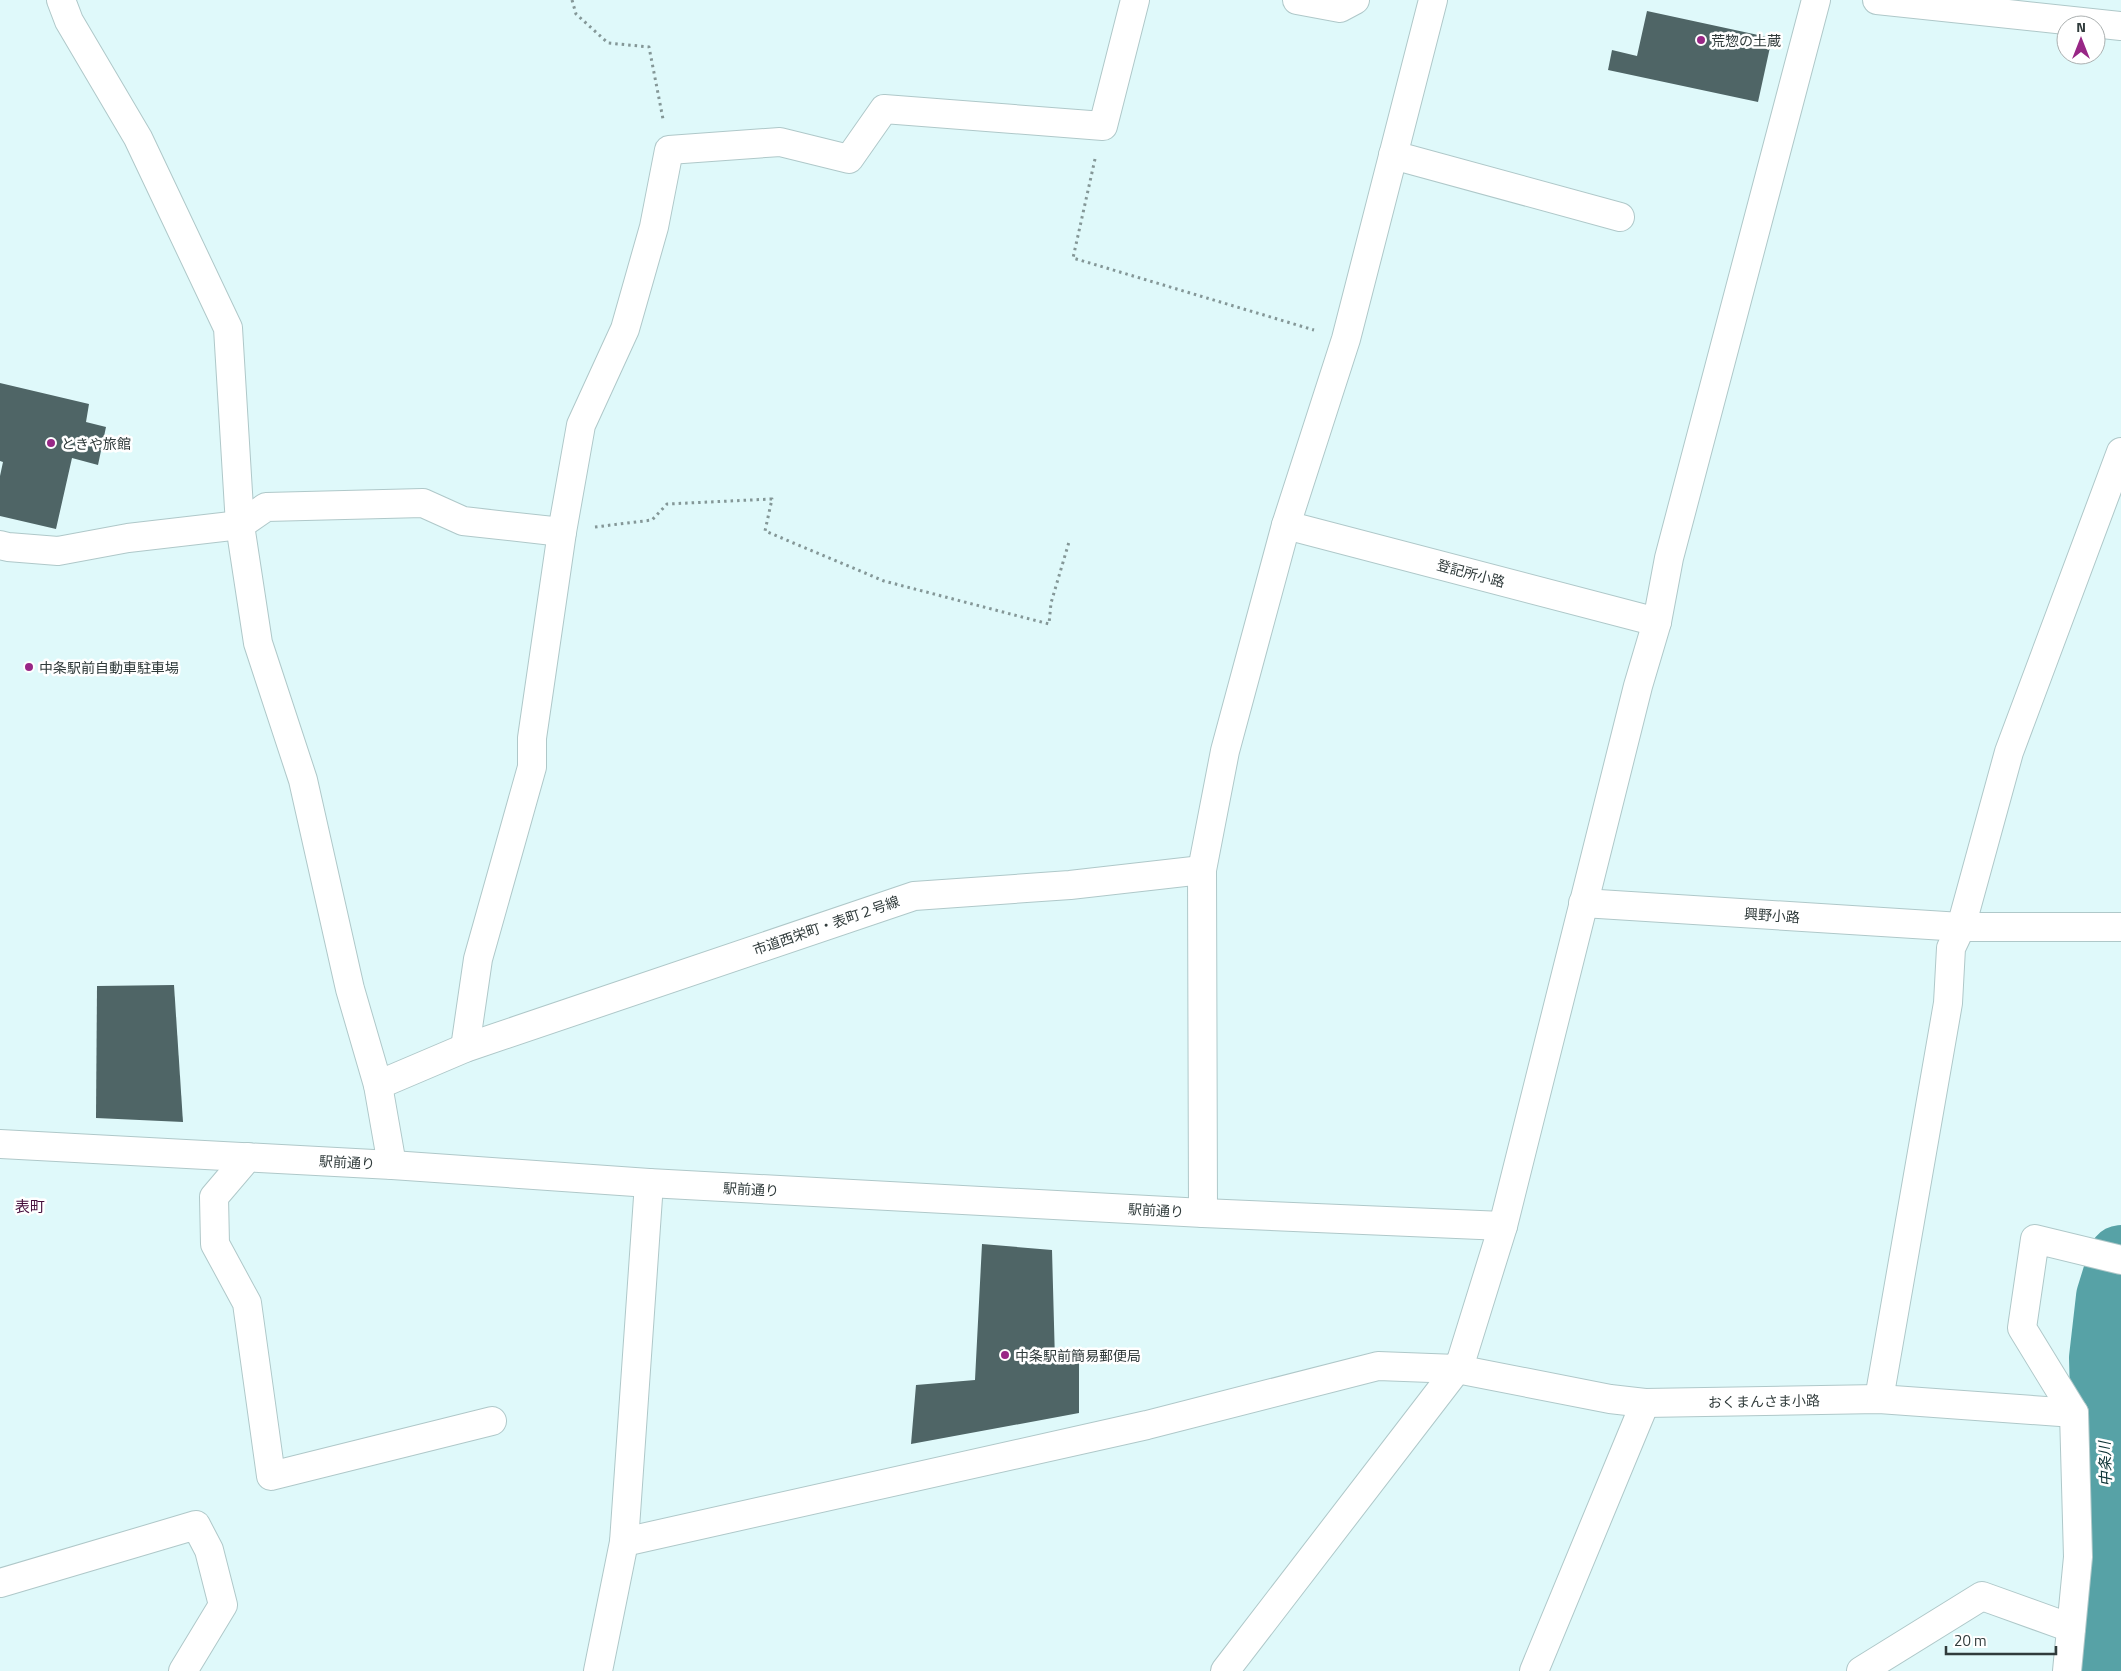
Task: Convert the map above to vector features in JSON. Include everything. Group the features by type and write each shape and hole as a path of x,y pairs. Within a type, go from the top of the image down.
{"street":[{"path":"61,0 69,20 138,138 228,328 240,524 258,643 303,780 350,989 378,1085 392,1165"},
{"path":"465,1048 478,959 532,767 532,738 562,532 581,426 625,329 654,227 669,150 780,142 849,159 884,109 1103,126 1135,0"},
{"path":"1297,0 1340,8 1355,0"},
{"path":"1203,1213 1202,870 1225,752 1286,525 1346,339 1433,0"},
{"path":"1225,1671 1457,1369 1503,1226 1638,686 1657,622 1669,558 1816,0"},
{"path":"1878,0 2121,26"},
{"path":"1393,155 1620,218"},
{"path":"1879,1399 1948,1003 1951,948 1961,927 2009,752 2121,452"},
{"path":"0,545 58,552 128,538 240,524 266,507 423,503 463,522 562,532"},
{"name":"登記所小路","path":"1286,525 1657,622"},
{"name":"市道西栄町・表町２号線","path":"378,1085 465,1048 914,896 1070,885 1202,870"},
{"name":"興野小路","path":"1583,902 1961,927 2121,927"},
{"name":"駅前通り","path":"0,1144 392,1165 650,1183 1203,1213 1503,1226"},
{"path":"248,1157 214,1197 215,1244 247,1303 271,1476 492,1421"},
{"path":"598,1671 624,1542 650,1183"},
{"path":"2067,1671 2078,1557 2074,1413 2022,1328 2035,1239 2121,1260"},
{"name":"おくまんさま小路","path":"624,1542 1147,1425 1378,1366 1457,1369 1645,1404 1879,1399 2074,1413"},
{"path":"1534,1671 1645,1404"},
{"path":"0,1583 196,1525 209,1550 223,1605 183,1671"},
{"path":"1861,1671 1982,1596 2071,1628"}],"path":[{"path":"572,0 576,14 608,43 648,48 669,150"},
{"path":"1103,126 1073,258 1346,339"},
{"path":"562,532 652,520 667,504 772,499 765,531 884,581 1050,624 1051,603 1069,542"}],"building":[{"path":"1647,11 1772,38 1758,102 1608,70 1612,50 1637,56"},
{"name":"ときや旅館","path":"0,383 89,404 86,422 106,427 98,465 72,458 56,529 0,516 0,476 3,462 0,461"},
{"path":"174,985 183,1122 96,1118 97,986"},
{"path":"982,1244 1052,1250 1055,1361 1079,1361 1079,1413 911,1444 916,1385 975,1380"}],"waterway":[{"name":"中条川","path":"2098,1671 2109,1609 2102,1358 2109,1297 2121,1258"}],"place":[{"name":"荒惣の土蔵","path":"1701,40"},
{"name":"ときや旅館","path":"51,443"},
{"name":"中条駅前自動車駐車場","path":"29,667"},
{"name":"中条駅前簡易郵便局","path":"1005,1355"}],"district":[{"name":"表町","path":"30,1206"}]}
